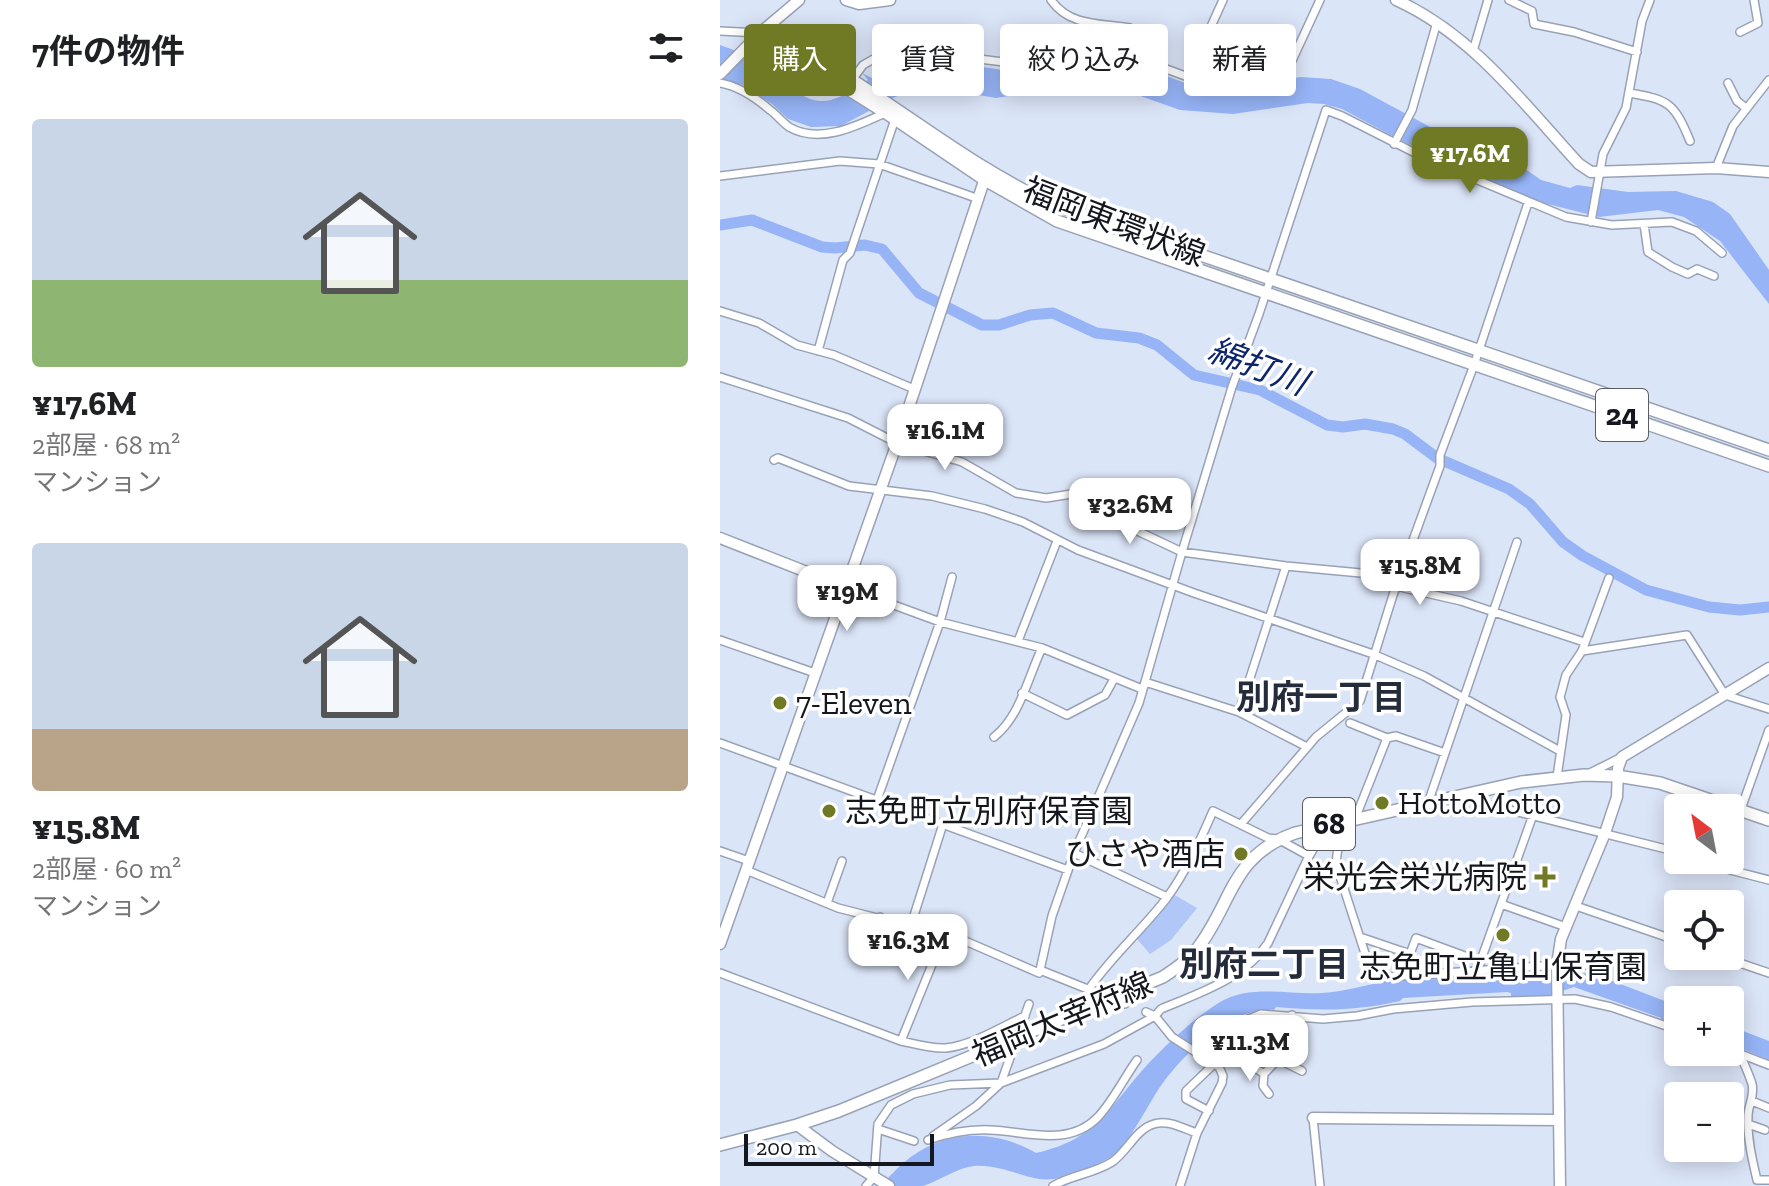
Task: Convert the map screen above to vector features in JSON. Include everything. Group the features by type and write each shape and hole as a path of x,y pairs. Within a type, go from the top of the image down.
{"main road":[{"name":"福岡東環状線","path":"856,83 888,109 1057,221 1769,466"},
{"name":"福岡東環状線","path":"856,92 888,109 896,121 986,175 1055,205 1769,450"},
{"name":"福岡太宰府線","path":"720,1145 797,1125 883,1094 1163,977 1182,964 1205,937 1244,867 1278,839 1328,824 1557,777 1617,776 1660,783 1694,794"},
{"name":"福岡太宰府線","path":"1744,810 1769,820"}],"street":[{"path":"771,24 799,0"},
{"path":"846,0 859,4 890,0"},
{"path":"1051,0 1071,18 1088,24"},
{"path":"1212,24 1223,0"},
{"path":"1296,52 1320,0"},
{"path":"1396,0 1437,22 1473,51 1579,164 1599,179 1716,168 1769,172"},
{"path":"1473,51 1488,0"},
{"path":"1509,0 1532,11 1534,24 1574,32 1637,52"},
{"path":"1592,220 1603,154 1619,127 1630,93 1642,21 1650,0"},
{"path":"1740,32 1758,23 1754,0"},
{"path":"1395,141 1412,110 1437,22"},
{"path":"720,31 744,32"},
{"path":"856,75 863,65 887,50 898,48 914,54 930,53 1020,64 1084,49 1123,53 1184,76"},
{"path":"720,74 744,50"},
{"path":"1716,168 1733,126 1769,80"},
{"path":"720,83 733,85 768,107 789,127 805,133 823,134 855,127 888,109"},
{"path":"1728,83 1737,101 1746,108"},
{"path":"1630,93 1659,97 1667,102 1680,119 1690,141"},
{"path":"720,851 827,903 944,935 999,954 1039,973 1052,916 1074,853 1105,778 1130,729 1232,387 1326,110 1528,203 1566,217 1644,224 1672,222 1706,237 1722,253"},
{"path":"818,351 843,260 850,253 896,121"},
{"path":"720,176 840,161 879,164 979,199"},
{"path":"720,944 897,443 986,175"},
{"path":"1241,824 1316,737 1360,701 1373,654 1440,466 1440,455 1479,351 1528,203"},
{"path":"1644,224 1648,252 1688,274 1697,269 1714,276"},
{"path":"720,311 759,323 797,345 834,355 914,389"},
{"path":"720,377 848,418 897,443 962,462 1016,493 1046,498 1078,493 1110,508 1129,527 1182,552 1382,575 1398,585 1584,642"},
{"path":"774,460 778,458 849,486 932,496 1023,522 1057,541 1173,585 1373,654 1424,676 1560,751"},
{"path":"1099,502 1102,493"},
{"path":"720,538 940,622 1042,648 1114,679 1239,712 1307,747"},
{"path":"1018,641 1057,541"},
{"path":"1428,803 1517,542"},
{"path":"1239,712 1286,566"},
{"path":"877,800 940,622 952,577"},
{"path":"1557,777 1566,715 1560,697 1566,675 1582,651 1609,578"},
{"path":"1582,651 1687,635 1725,695 1769,709"},
{"path":"720,640 815,673"},
{"path":"994,737 1005,729 1042,648"},
{"path":"1584,775 1622,757 1769,668"},
{"path":"1022,693 1050,704 1067,715 1105,695 1114,679"},
{"path":"1350,723 1387,738 1396,736 1445,753"},
{"path":"1744,801 1769,730"},
{"path":"1387,738 1338,846 1336,864 1373,978 1557,965 1586,965 1601,969"},
{"path":"720,743 1068,870"},
{"path":"1560,1186 1557,965 1561,939 1617,797 1617,776 1622,757"},
{"path":"1466,794 1482,803 1664,848"},
{"path":"1089,989 1104,967 1119,955 1167,897 1213,811 1309,856"},
{"path":"1477,971 1533,815"},
{"path":"911,925 943,824"},
{"path":"881,1181 878,1129 883,1114 891,1105 913,1094 950,1085 1001,1083 1104,1044 1155,1016 1161,1009 1222,983 1262,952 1328,824"},
{"path":"1074,853 1167,897"},
{"path":"827,903 842,861"},
{"path":"1744,874 1769,880"},
{"path":"1501,904 1566,927"},
{"path":"1576,906 1664,936"},
{"path":"865,959 880,917"},
{"path":"901,1041 944,935"},
{"path":"1360,937 1410,954 1416,938 1481,962"},
{"path":"1744,964 1769,973"},
{"path":"1040,970 1125,1004"},
{"path":"720,973 901,1041 945,1048 1025,1016"},
{"path":"1198,1053 1234,1025 1261,1014 1323,1019 1440,1004 1557,996 1594,1001 1664,1025"},
{"path":"1029,1004 1001,1083 976,1106 928,1140 969,1130 1051,1137 1069,1134 1098,1117 1137,1060"},
{"path":"1146,1012 1155,1016 1172,1037 1214,1064 1223,1076 1197,1133 1180,1186"},
{"path":"1291,1035 1292,1015"},
{"path":"1214,1039 1264,1074"},
{"path":"1242,1058 1261,1046"},
{"path":"1744,1056 1769,1065"},
{"path":"1269,1094 1263,1086 1264,1074 1278,1059 1302,1071"},
{"path":"1209,1111 1186,1099 1186,1091 1214,1064"},
{"path":"1744,1064 1752,1084 1748,1124 1757,1180 1769,1180"},
{"path":"1752,1101 1769,1108"},
{"path":"1320,1186 1313,1118 1559,1120"},
{"path":"1053,1186 1095,1171 1115,1160 1154,1124 1168,1123 1197,1133"},
{"path":"1748,1124 1765,1130"},
{"path":"797,1125 881,1181"},
{"path":"878,1129 914,1141"},
{"path":"866,1186 881,1181"}],"shaded area":[{"path":"720,45 744,54 744,86 741,84 739,87 720,79"},
{"path":"984,67 1000,69 1000,96 1009,96 996,98 984,96"},
{"path":"862,73 872,78 872,96 898,96 841,126 811,127 788,119 760,96 804,96 823,101 856,96 856,87 868,80"},
{"path":"1168,77 1184,83 1184,96 1296,96 1296,78 1331,79 1360,89 1458,142 1524,168 1541,180 1570,188 1577,185 1628,192 1676,191 1713,202 1730,214 1769,270 1769,304 1720,241 1684,217 1658,210 1599,217 1536,201 1400,140 1342,109 1324,104 1308,103 1233,114 1180,110 1140,96 1168,96"},
{"path":"1173,894 1197,908 1171,940 1150,954 1137,939"},
{"path":"1550,971 1594,974 1664,1001 1664,1020 1574,987 1550,995 1511,997 1511,993 1507,992 1403,998 1353,1008 1276,1007 1228,1022 1199,1044 1165,1080 1124,1144 1109,1158 1093,1166 1066,1177 1039,1179 974,1166 923,1186 880,1186 912,1156 927,1147 958,1137 1005,1140 1036,1153 1074,1139 1100,1120 1147,1065 1182,1031 1220,1002 1244,993 1322,993 1412,979 1545,974"},
{"path":"1744,1031 1769,1041 1769,1060 1744,1050"}],"waterway":[{"name":"綿打川","path":"720,225 752,220 822,247 865,245 882,249 919,293 982,325 999,325 1030,315 1053,313 1096,333 1139,338 1157,345 1194,375 1260,390 1327,425 1343,427 1365,424 1393,429 1405,434 1437,458 1509,489 1530,504 1563,542 1646,590 1709,607 1740,610 1769,607"}],"place":[{"name":"7-Eleven","path":"780,703"},
{"name":"HottoMotto","path":"1382,803"},
{"name":"志免町立別府保育園","path":"829,811"},
{"name":"ひさや酒店","path":"1241,854"},
{"name":"栄光会栄光病院","path":"1545,877"},
{"name":"志免町立亀山保育園","path":"1503,935"}],"district":[{"name":"別府一丁目","path":"1321,697"},
{"name":"別府二丁目","path":"1264,964"}]}
